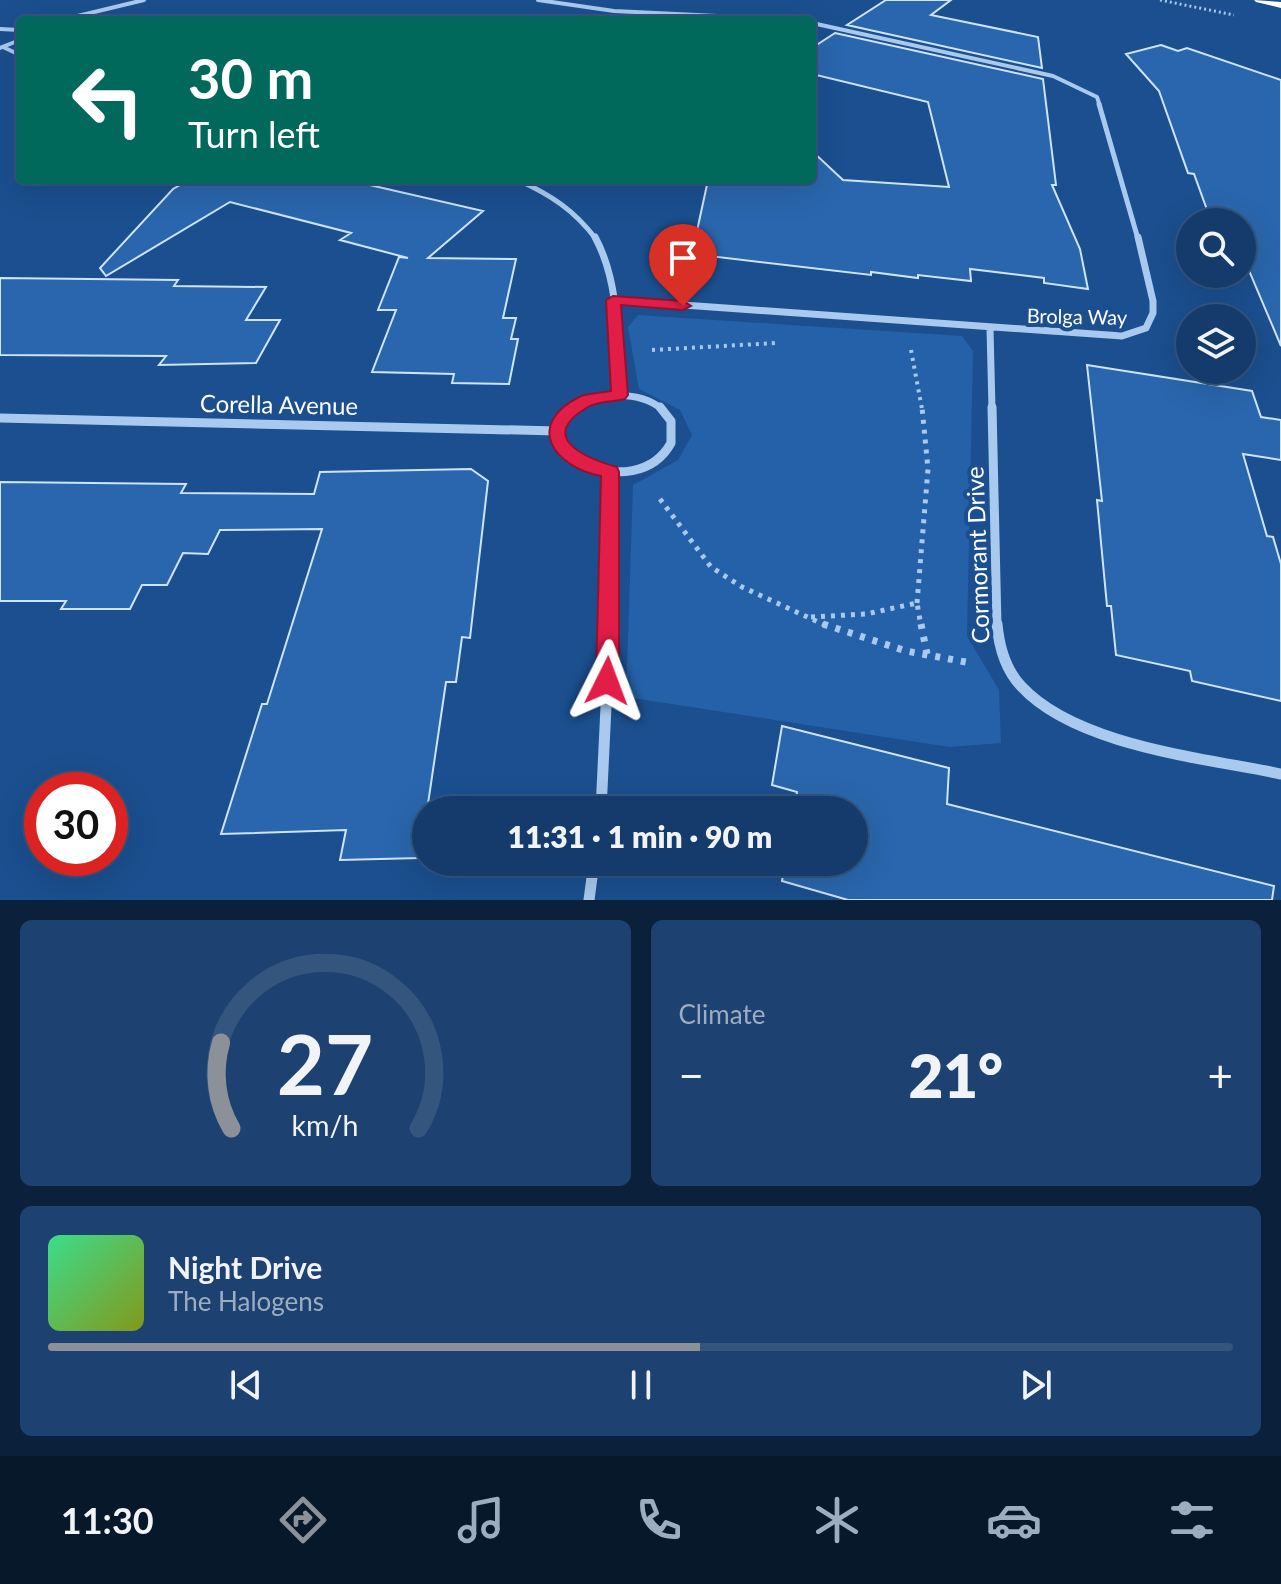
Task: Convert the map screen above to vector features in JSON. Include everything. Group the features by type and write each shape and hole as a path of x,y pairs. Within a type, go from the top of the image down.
{"highway":[{"path":"1260,0 1281,5"}],"street":[{"path":"78,16 144,0"},
{"path":"538,0 590,9 723,16"},
{"name":"Brolga Way","path":"613,300 1129,338 1150,326 1155,316 1127,191 1097,97 1053,76 816,24"},
{"path":"529,184 542,189 599,237 612,275 619,395"},
{"name":"Cormorant Drive","path":"990,329 997,621 999,650 1009,670 1022,688 1047,710 1097,731 1281,774"},
{"path":"619,395 641,398 659,406 671,419 675,434 669,449 655,462 634,470 610,472 588,468 571,458 559,445 557,431 562,419 585,401 619,395"},
{"name":"Corella Avenue","path":"0,418 557,431"},
{"path":"602,796 610,657 610,472"},
{"path":"589,900 592,876"}],"path":[{"path":"1160,0 1243,17"},
{"path":"908,337 920,385 928,469 917,603 927,654"},
{"path":"652,350 777,343"},
{"path":"660,499 711,567 742,587 839,631 927,654 969,660 977,672"},
{"path":"807,618 866,614 917,603"}],"shaded area":[{"path":"638,315 962,336 973,351 967,636 999,690 1001,743 949,747 626,697 633,485 678,460 692,435 680,410 639,389 628,327"}],"building":[{"path":"886,0 951,0 931,15 1038,37 1042,68 847,25"},
{"path":"835,33 1043,79 1056,185 1052,185 1080,249 1088,289 1044,283 1044,278 970,269 971,281 871,272 871,275 692,254 707,184 816,184 816,155 843,180 949,187 928,102 816,75 816,45"},
{"path":"1161,45 1178,51 1187,48 1281,80 1281,346 1256,287 1256,208 1206,208 1194,174 1188,173 1159,91 1126,54"},
{"path":"182,184 365,184 483,211 428,258 516,259 503,318 516,318 511,339 518,339 509,384 452,383 454,374 372,372 396,310 378,310 399,257 408,258 340,240 351,233 230,202 106,276 100,268 173,189"},
{"path":"0,278 178,280 174,286 266,287 246,320 280,320 256,363 159,365 166,356 0,355"},
{"path":"1087,365 1176,379 1176,384 1208,384 1252,391 1261,417 1281,420 1281,460 1243,454 1267,536 1273,537 1281,564 1281,701 1192,681 1190,671 1116,655 1111,606 1107,606 1097,500 1102,501"},
{"path":"471,469 488,481 470,638 462,637 456,682 446,682 429,796 412,796 412,858 340,860 346,830 221,834 262,704 267,704 322,529 220,530 208,554 183,553 167,585 142,585 130,609 61,609 66,601 0,601 0,482 186,484 181,493 314,494 320,472"},
{"path":"782,726 949,768 947,804 1274,886 1272,900 848,900 782,881 783,876 868,876 868,796 796,796 797,792 772,785"}],"route":[{"path":"607,681 610,657 610,472 588,468 571,458 559,445 557,431 562,419 585,401 619,395 613,300 683,306"}]}
